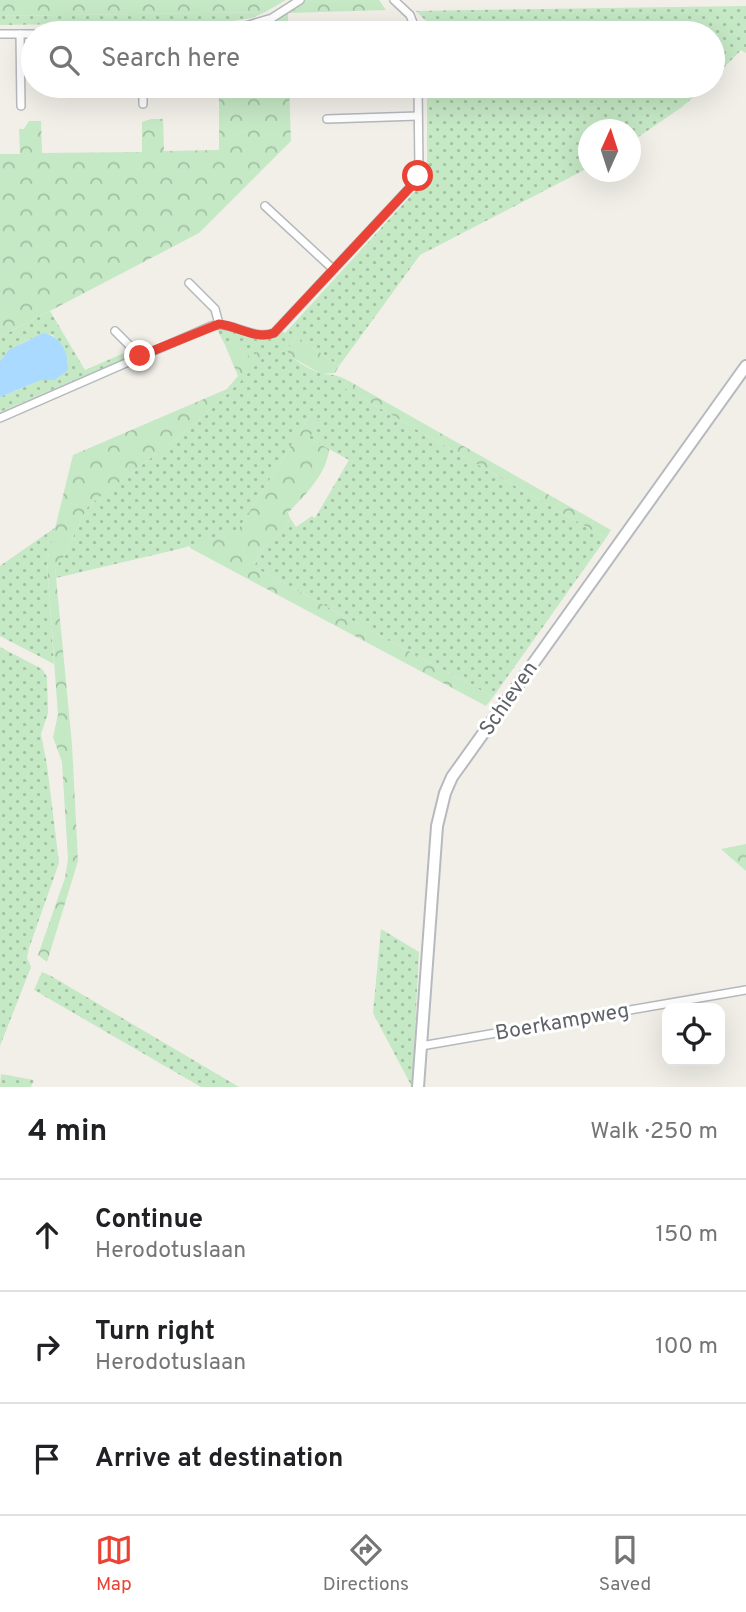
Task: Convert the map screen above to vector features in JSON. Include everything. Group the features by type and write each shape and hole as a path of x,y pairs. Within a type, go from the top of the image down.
{"street":[{"path":"263,21 300,0"},
{"path":"394,0 410,15 412,21"},
{"path":"0,34 20,34 21,106"},
{"path":"144,98 144,104"},
{"path":"0,418 219,324 257,335 274,333 415,182 419,170 418,98"},
{"path":"327,119 418,116"},
{"path":"265,206 334,269"},
{"path":"189,283 215,309 219,324"},
{"path":"115,331 140,356"},
{"name":"Schieven","path":"418,1087 437,826 452,776 746,366"},
{"name":"Boerkampweg","path":"421,1046 746,990"}],"green space":[{"path":"0,0 286,0 265,12 0,16"},
{"path":"305,0 379,0 386,10 288,13 288,21 271,21"},
{"path":"746,6 746,53 741,50 725,67 725,21 426,21 416,11"},
{"path":"265,12 252,18 232,21 21,21 21,25 0,25 0,16"},
{"path":"219,98 289,98 291,141 199,233 0,337 0,154 20,154 19,129 24,129 29,121 41,121 42,153 142,152 142,122 163,119 164,151 219,150"},
{"path":"427,98 692,98 641,135 641,119 578,119 578,173 420,255 339,366 296,336 287,351 312,370 347,380 343,387 606,538 493,697 254,567 261,550 285,528 290,518 296,527 312,516 315,518 349,460 309,438 310,415 238,530 183,548 56,578 55,567 63,558 88,506 185,432 240,382 250,359 235,340 225,345 217,329 264,339 282,331 285,333 427,178"},
{"path":"50,311 85,370 131,350 131,356 0,412 0,397 41,380 55,380 68,370 68,360 53,335 47,334 24,342 0,361 0,337"},
{"path":"296,336 339,366 335,373 321,374 290,356 287,351"},
{"path":"235,340 241,343 250,358 260,350 268,352 240,382 185,432 88,506 63,558 55,567 72,745 78,861 47,962 38,955 65,878 68,859 62,762 53,737 58,715 47,561 73,455 227,389 238,376 225,345"},
{"path":"347,380 611,530 606,538 343,387"},
{"path":"310,415 320,421 309,438 329,449 324,467 314,484 288,513 290,518 285,528 261,550 254,567 493,697 486,706 190,548 190,545 238,530"},
{"path":"56,527 47,561 54,664 0,636 0,566"},
{"path":"0,647 42,669 47,677 48,713 41,734 59,863 29,948 27,958 31,967 0,1046"},
{"path":"746,844 746,871 721,849"},
{"path":"381,929 419,952 412,1087 373,1013"},
{"path":"42,972 239,1087 201,1087 34,990"},
{"path":"1,1074 34,1080 31,1087 0,1087"}],"water":[{"path":"43,333 55,338 63,346 68,370 55,380 41,380 0,397 0,361 9,350"}],"route":[{"path":"140,356 219,324 257,335 274,333 418,176"}]}
